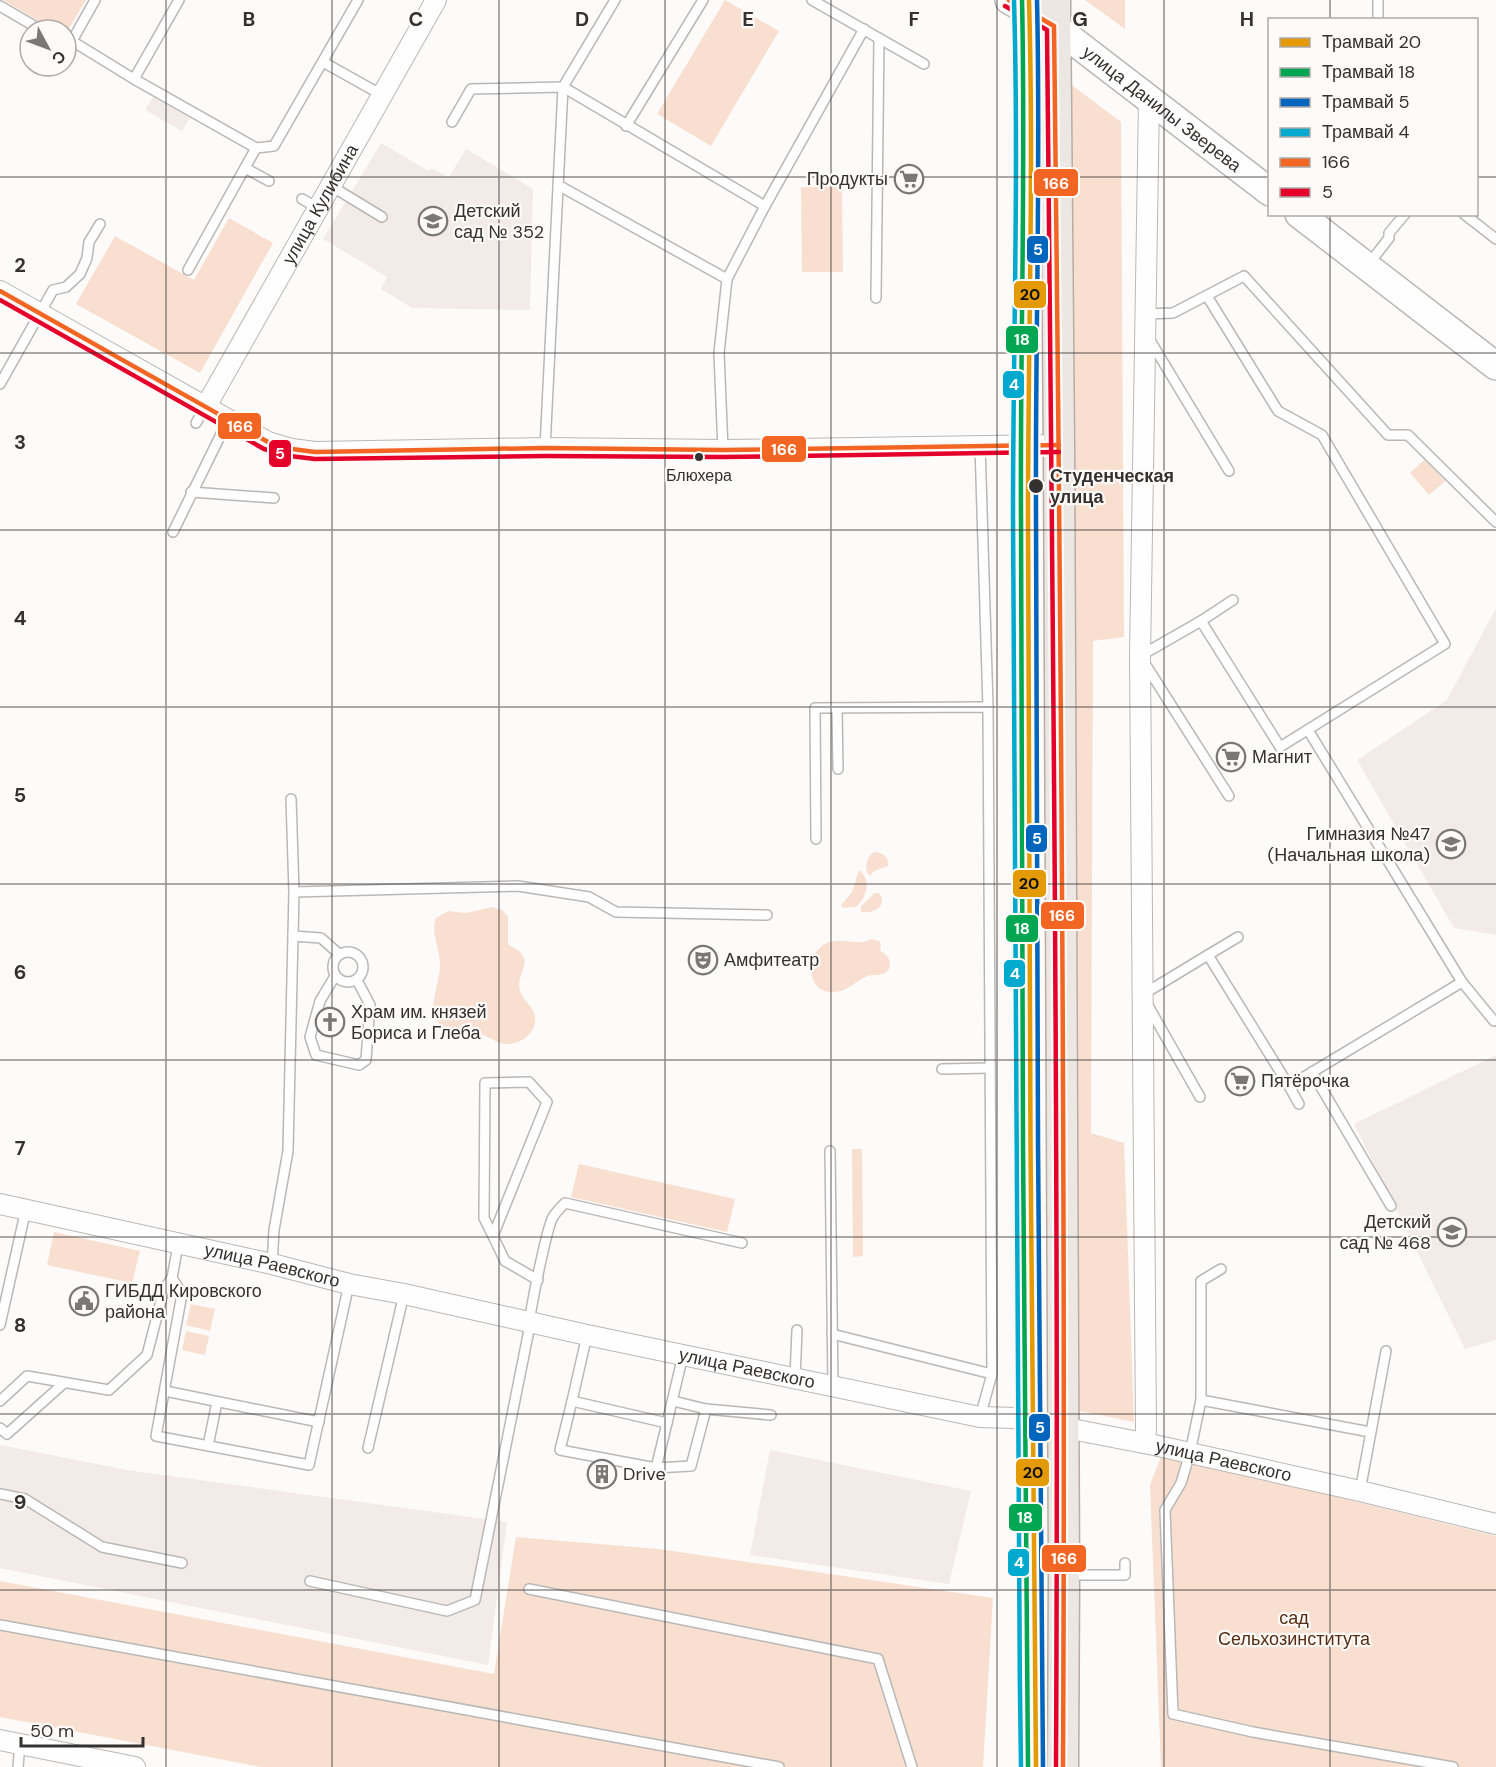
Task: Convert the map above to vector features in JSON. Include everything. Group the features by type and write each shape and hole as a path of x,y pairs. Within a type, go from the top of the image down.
{"main road":[{"name":"улица Данилы Зверева","path":"1009,0 1054,13 1149,99 1268,191"},
{"path":"1054,13 1059,445 1063,1767"},
{"path":"1305,216 1367,267 1496,366"}],"street":[{"name":"улица Кулибина","path":"200,415 310,204 331,186 436,0"},
{"path":"1144,1443 1146,1431 1140,656 1149,99"},
{"path":"0,291 200,415 228,420 268,442 292,449 315,452 545,448 723,450 1059,445"},
{"name":"улица Раевского","path":"0,1204 272,1264 349,1284 587,1335 980,1417 1015,1418 1144,1443 1496,1524"},
{"path":"0,1740 67,1757 135,1767"}],"lane":[{"path":"78,26 95,0"},
{"path":"134,79 179,0"},
{"path":"78,45 256,148 274,146 358,0"},
{"path":"545,448 563,87 615,0"},
{"path":"626,126 703,0"},
{"path":"812,0 924,64"},
{"path":"1378,0 1378,18"},
{"path":"0,6 20,18"},
{"path":"723,450 719,353 726,279 864,29"},
{"path":"876,298 879,38"},
{"path":"323,62 382,95"},
{"path":"452,122 471,89 563,87 765,206"},
{"path":"188,270 256,148"},
{"path":"245,168 269,181"},
{"path":"558,184 726,279"},
{"path":"331,186 382,217"},
{"path":"1367,267 1389,238 1389,233 1403,216"},
{"path":"1467,216 1496,239"},
{"path":"0,384 53,290 66,287 80,274 87,258 89,242 100,224"},
{"path":"1229,471 1145,323 1173,313 1244,276 1388,435 1408,435 1496,522"},
{"path":"1201,621 1281,747 1445,644 1322,435 1278,411 1207,296"},
{"path":"173,532 228,420"},
{"path":"980,445 988,707 992,1374 980,1417"},
{"path":"191,492 274,498"},
{"path":"1229,796 1140,656 1233,600"},
{"path":"816,839 815,708 988,707"},
{"path":"837,708 838,769"},
{"path":"1308,729 1462,982 1494,1021"},
{"path":"272,1264 274,1230 288,1151 294,892 291,799"},
{"path":"294,892 518,886 589,897 616,912 767,915"},
{"path":"293,936 321,938 339,954"},
{"path":"1200,1097 1142,995 1238,937"},
{"path":"350,951 360,958 363,969 357,980 370,1005 366,1060 359,1065 316,1055 310,1037 320,1001 335,976 332,964 339,954 350,951"},
{"path":"1208,955 1299,1104"},
{"path":"335,976 345,982 357,980"},
{"path":"1288,1086 1462,982"},
{"path":"942,1069 990,1068"},
{"path":"1312,1072 1391,1206"},
{"path":"494,1236 547,1102 529,1082 485,1083 484,1218 505,1261 538,1280"},
{"path":"830,1151 832,1386"},
{"path":"310,1581 447,1611 475,1600 528,1322 552,1218 565,1203 742,1243"},
{"path":"0,1325 26,1209"},
{"path":"0,1401 27,1376 109,1390 147,1354 164,1289 172,1278 178,1245"},
{"path":"1221,1269 1201,1281 1201,1400 1181,1483 1165,1510 1173,1714 1253,1732 1452,1767"},
{"path":"172,1278 182,1294 156,1436 309,1465 349,1284"},
{"path":"368,1448 404,1294"},
{"path":"795,1378 797,1330"},
{"path":"877,1333 877,1346"},
{"path":"832,1334 992,1374"},
{"path":"587,1335 560,1450 656,1468 691,1466 706,1409"},
{"path":"1360,1491 1386,1351"},
{"path":"656,1468 683,1355"},
{"path":"0,1428 7,1434 64,1383"},
{"path":"165,1391 319,1422"},
{"path":"1201,1400 1370,1432"},
{"path":"572,1401 667,1423"},
{"path":"673,1401 706,1409 771,1415"},
{"path":"208,1446 217,1402"},
{"path":"0,1494 25,1499 102,1546 182,1563"},
{"path":"1064,1575 1125,1575 1125,1563"},
{"path":"530,1589 878,1659 912,1767"},
{"path":"0,1624 779,1767"},
{"path":"18,1767 20,1744"}],"shaded area":[{"path":"153,97 190,118 182,131 145,110"},
{"name":"Детский сад № 352","path":"381,143 427,170 433,169 449,177 466,149 533,189 530,310 412,308 381,289 387,277 323,239"},
{"name":"Гимназия №47 (Начальная школа)","path":"1496,608 1496,935 1454,928 1357,760 1447,700"},
{"name":"Детский сад № 468","path":"1496,1055 1496,1340 1465,1349 1354,1124"},
{"path":"0,1445 127,1470 507,1522 488,1665 0,1568"},
{"path":"770,1450 971,1491 949,1584 750,1555"}],"green space":[{"path":"3,0 86,0 75,18 34,18"},
{"path":"725,0 779,31 711,146 657,114"},
{"path":"1085,0 1125,0 1125,29"},
{"path":"1069,83 1121,122 1124,637 1093,641 1091,1133 1124,1143 1134,1422 1070,1409"},
{"path":"801,187 842,187 843,272 802,272"},
{"path":"229,218 273,243 200,373 76,304 115,236 194,280"},
{"path":"1425,459 1445,481 1429,495 1410,473"},
{"path":"874,852 885,856 888,866 874,871 870,876 866,863"},
{"path":"859,870 867,883 865,894 856,907 843,908 841,905 852,892"},
{"path":"875,893 879,893 882,898 881,905 875,910 861,912 861,906"},
{"path":"492,907 502,910 508,916 508,944 519,951 525,961 519,987 535,1017 531,1032 512,1044 500,1043 475,1032 443,1028 435,1017 433,1005 440,970 440,957 434,929 436,918 448,911 466,913"},
{"path":"871,939 879,941 880,951 889,959 890,966 886,972 868,976 844,990 835,992 819,988 814,982 811,967 816,952 822,946 835,941 860,942"},
{"path":"852,1149 862,1149 863,1256 853,1257"},
{"path":"579,1164 735,1199 727,1232 571,1197"},
{"path":"54,1232 140,1251 132,1283 47,1265"},
{"path":"191,1304 215,1309 210,1331 186,1325"},
{"path":"186,1331 209,1336 205,1355 182,1350"},
{"name":"сад Сельхозинститута","path":"1162,1454 1496,1536 1496,1767 1161,1767 1150,1485"},
{"path":"516,1537 659,1549 993,1598 983,1767 261,1767 0,1717 0,1581 494,1674"}],"tram line":[{"name":"4","path":"1014,0 1016,129 1013,515 1017,1454 1021,1767"},
{"name":"18","path":"1022,0 1022,984 1028,1767"},
{"name":"20","path":"1029,0 1031,128 1028,515 1032,1454 1036,1767"},
{"name":"5","path":"1037,0 1037,984 1043,1767"}],"transit line":[{"name":"166","path":"1009,0 1054,26 1062,896 1063,1767"},
{"name":"5","path":"1005,6 1047,30 1056,1116 1056,1767"},
{"name":"166","path":"0,291 268,442 292,449 315,452 545,448 723,450 1059,445"},
{"name":"5","path":"0,300 264,449 290,456 315,459 545,456 723,457 1059,452"}],"place":[{"name":"Продукты","path":"909,179"},
{"name":"Детский сад № 352","path":"433,221"},
{"name":"Блюхера","path":"699,457"},
{"name":"Студенческая улица","path":"1036,486"},
{"name":"Магнит","path":"1231,757"},
{"name":"Гимназия №47 (Начальная школа)","path":"1451,844"},
{"name":"Амфитеатр","path":"703,960"},
{"name":"Храм им. князей Бориса и Глеба","path":"330,1022"},
{"name":"Пятёрочка","path":"1240,1081"},
{"name":"Детский сад № 468","path":"1452,1232"},
{"name":"ГИБДД Кировского района","path":"84,1301"},
{"name":"Drive","path":"602,1474"}]}
